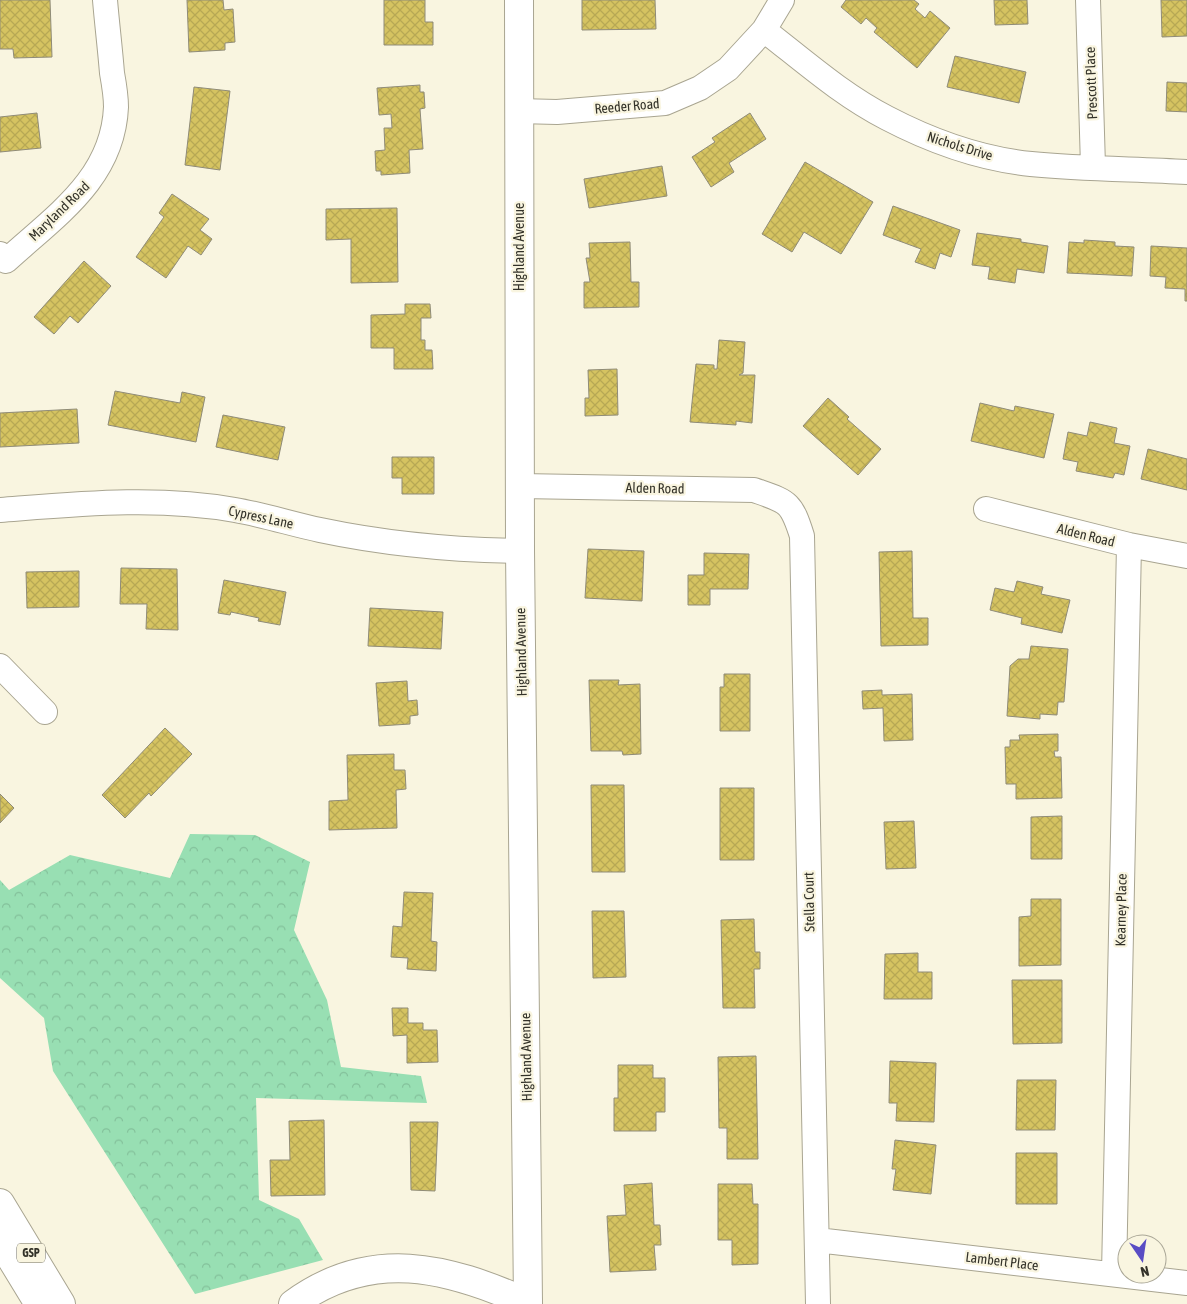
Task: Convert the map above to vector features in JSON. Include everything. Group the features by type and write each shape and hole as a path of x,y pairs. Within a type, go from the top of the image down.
{"main road":[{"name":"Highland Avenue","path":"519,0 520,551 528,1303"},
{"name":"GSP","path":"0,1203 62,1304"},
{"name":"GSP","path":"0,1240 39,1304"},
{"path":"293,1304 308,1293 350,1274 372,1269 396,1268 418,1268 462,1277 528,1303"}],"street":[{"name":"Maryland Road","path":"0,254 6,261 75,198 89,183 103,162 113,134 116,105 105,0"},
{"name":"Reeder Road","path":"518,111 557,112 665,103 700,88 728,69 764,30 782,0"},
{"name":"Prescott Place","path":"1088,0 1094,166"},
{"name":"Nichols Drive","path":"764,30 844,92 886,118 926,137 974,153 1030,164 1187,172"},
{"name":"Alden Road","path":"520,486 754,490 787,503"},
{"name":"Cypress Lane","path":"0,510 109,502 172,502 235,510 321,530 415,546 470,551 520,551"},
{"name":"Stella Court","path":"787,503 796,518 802,536 818,1304"},
{"name":"Alden Road","path":"986,509 1129,546 1187,556"},
{"name":"Kearney Place","path":"1114,1274 1129,546"},
{"path":"0,666 45,712"},
{"name":"Lambert Place","path":"816,1240 1187,1283"}],"green space":[{"path":"190,834 255,835 310,862 294,930 327,1000 341,1067 421,1076 427,1103 256,1098 259,1200 299,1219 323,1260 195,1294 53,1071 44,1018 0,978 0,880 9,890 70,855 170,878"}],"building":[{"path":"0,0 50,0 52,57 14,58 13,49 0,49"},
{"path":"187,0 223,0 224,10 233,9 235,42 225,43 225,50 189,52"},
{"path":"384,0 425,0 425,22 433,22 433,45 384,45"},
{"path":"582,0 655,0 656,29 582,30"},
{"path":"846,0 914,0 919,4 915,9 925,18 930,11 950,28 917,68 874,32 877,28 866,18 861,24 841,7"},
{"path":"994,0 1027,0 1028,24 995,25"},
{"path":"1161,0 1187,0 1187,36 1162,37"},
{"path":"955,56 1026,72 1019,103 947,87"},
{"path":"1167,82 1187,83 1187,112 1166,111"},
{"path":"420,85 420,92 424,92 425,108 420,109 423,149 409,150 410,173 381,175 381,171 376,171 375,151 385,150 384,128 392,128 391,114 379,115 377,88"},
{"path":"194,87 230,91 220,170 185,165"},
{"path":"37,113 41,148 0,152 0,117"},
{"path":"750,113 766,139 729,163 734,172 711,187 692,157 715,142 712,138"},
{"path":"805,162 873,202 841,254 804,232 792,252 762,234"},
{"path":"662,166 667,196 589,208 584,179"},
{"path":"172,194 209,219 200,230 212,239 201,255 188,246 166,278 136,257 164,217 159,213"},
{"path":"893,206 960,230 951,257 940,253 935,269 915,262 921,249 883,235"},
{"path":"397,208 398,282 351,283 351,239 326,240 326,209"},
{"path":"977,233 1021,239 1021,242 1048,246 1044,273 1017,269 1015,283 988,279 990,267 972,265"},
{"path":"1084,240 1115,242 1115,246 1134,247 1132,276 1067,273 1069,242 1084,243"},
{"path":"630,242 631,282 639,282 639,307 584,308 584,282 590,282 586,258 590,258 589,243"},
{"path":"1151,246 1187,248 1187,301 1185,301 1185,289 1165,288 1166,277 1150,276"},
{"path":"84,261 111,286 78,323 70,316 54,334 34,317"},
{"path":"405,304 430,304 431,318 421,318 421,340 425,340 425,350 432,350 433,369 394,369 394,348 371,348 371,315 405,314"},
{"path":"719,340 745,342 743,373 739,375 755,375 752,423 736,421 736,425 690,422 696,364 714,365 714,369 717,369"},
{"path":"617,369 618,415 585,416 585,398 589,398 588,370"},
{"path":"115,391 180,403 182,392 205,397 196,442 108,425"},
{"path":"828,398 849,417 847,419 881,449 858,475 803,426"},
{"path":"980,403 1014,411 1015,406 1054,414 1044,458 971,441"},
{"path":"77,409 79,443 0,447 0,413"},
{"path":"223,415 285,427 278,460 216,447"},
{"path":"1090,422 1117,428 1114,443 1130,446 1124,475 1115,473 1113,478 1076,471 1078,462 1063,459 1068,432 1087,436"},
{"path":"1148,449 1187,459 1187,490 1141,479"},
{"path":"392,457 434,457 434,494 402,494 402,478 392,478"},
{"path":"588,549 644,551 642,601 585,598"},
{"path":"912,551 913,618 928,618 928,645 881,646 879,552"},
{"path":"704,553 749,554 748,589 710,589 710,605 688,605 688,575 704,575"},
{"path":"121,568 177,569 178,630 146,629 147,604 120,604"},
{"path":"79,571 79,607 27,608 26,572"},
{"path":"224,580 286,592 280,625 258,621 259,618 231,612 230,615 218,613"},
{"path":"1017,581 1043,587 1041,594 1070,600 1062,633 1021,624 1022,618 990,610 995,588 1014,592"},
{"path":"370,608 443,612 441,649 368,646"},
{"path":"1031,646 1068,649 1064,702 1058,702 1057,715 1040,714 1040,719 1007,716 1010,666 1018,659 1029,659"},
{"path":"724,674 750,674 750,731 720,731 720,687 724,687"},
{"path":"589,680 619,680 618,685 640,684 641,754 623,755 622,751 591,751"},
{"path":"407,681 408,701 417,700 418,715 410,716 410,724 379,726 376,683"},
{"path":"882,690 882,695 912,694 913,740 884,741 883,708 863,709 862,691"},
{"path":"165,728 192,754 151,796 149,793 125,818 102,795"},
{"path":"1058,734 1058,751 1054,751 1055,757 1061,757 1062,798 1016,799 1016,784 1006,784 1005,747 1010,747 1010,740 1020,740 1019,735"},
{"path":"394,754 394,770 405,770 406,789 396,790 397,828 329,830 329,801 348,800 347,755"},
{"path":"591,785 624,785 625,872 592,872"},
{"path":"720,788 754,788 754,860 720,860"},
{"path":"0,794 14,808 0,823"},
{"path":"1062,816 1062,859 1031,859 1031,817"},
{"path":"914,821 916,868 886,869 884,822"},
{"path":"404,892 433,893 431,941 437,942 436,971 407,969 408,958 391,957 393,926 402,927"},
{"path":"1031,899 1061,899 1061,965 1019,966 1019,917 1031,916"},
{"path":"592,911 624,911 626,977 593,978"},
{"path":"754,919 755,952 760,952 760,969 754,969 755,1008 723,1008 721,920"},
{"path":"918,953 918,972 932,972 932,999 884,999 885,954"},
{"path":"1012,980 1062,980 1062,1043 1013,1044"},
{"path":"392,1008 408,1008 408,1023 423,1023 423,1030 437,1030 438,1062 407,1063 407,1035 393,1036"},
{"path":"756,1056 758,1159 727,1159 727,1128 719,1128 718,1057"},
{"path":"890,1061 936,1063 934,1122 896,1121 897,1103 889,1103"},
{"path":"618,1065 653,1065 653,1078 665,1078 665,1112 656,1112 656,1131 614,1131 614,1098 618,1098"},
{"path":"1017,1080 1056,1080 1055,1130 1016,1130"},
{"path":"324,1120 325,1195 271,1196 270,1160 290,1160 289,1121"},
{"path":"410,1122 438,1122 435,1191 411,1190"},
{"path":"895,1140 936,1145 931,1194 893,1190 896,1169 892,1169"},
{"path":"1016,1153 1057,1153 1057,1204 1016,1204"},
{"path":"652,1183 654,1225 660,1225 661,1245 654,1245 656,1270 610,1272 607,1216 626,1215 624,1185"},
{"path":"718,1184 752,1184 753,1204 758,1204 758,1264 732,1265 732,1240 718,1240"}]}
